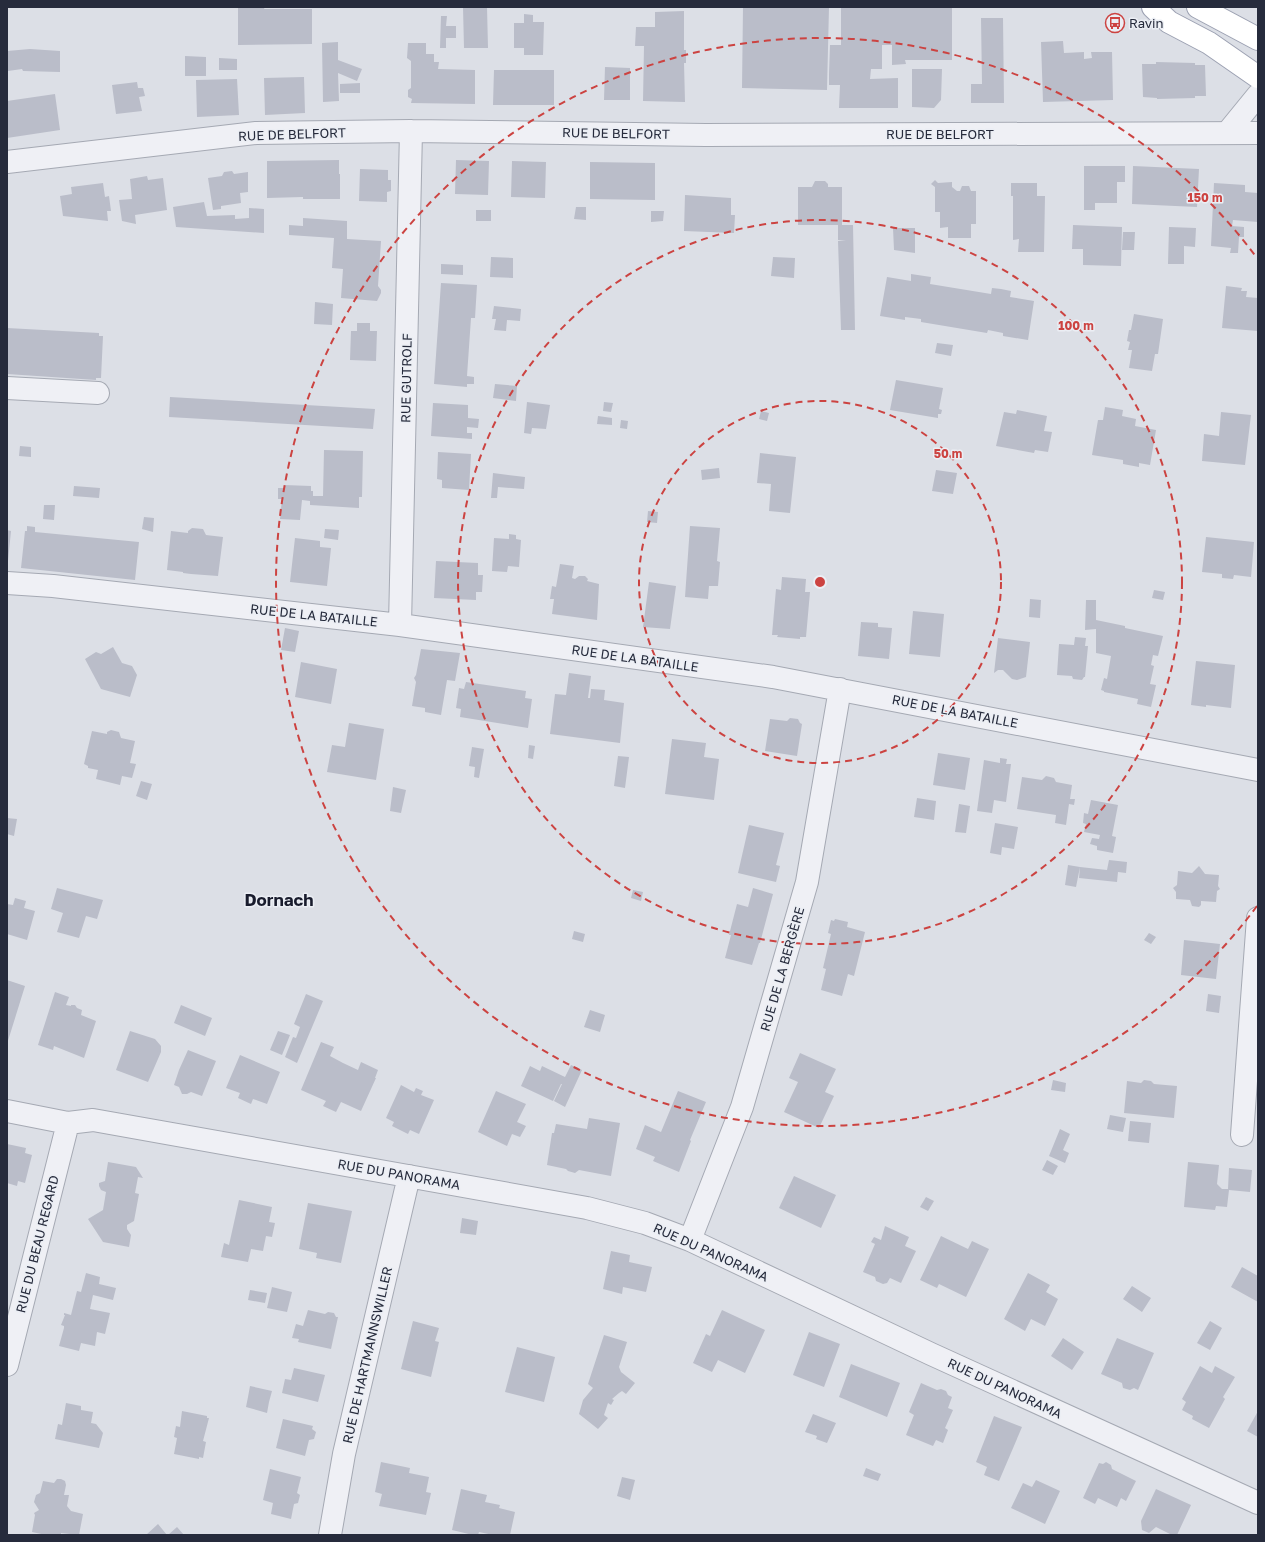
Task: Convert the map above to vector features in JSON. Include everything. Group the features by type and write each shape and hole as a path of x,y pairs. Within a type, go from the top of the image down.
{"main road":[{"path":"1153,7 1169,22 1209,44 1258,77"},
{"path":"1198,7 1258,39"}],"street":[{"path":"1227,133 1258,95"},
{"name":"RUE DE BELFORT","path":"7,162 256,133 411,131 706,134 1258,134"},
{"name":"RUE GUTROLF","path":"400,625 411,131"},
{"path":"7,388 98,393"},
{"name":"RUE DE LA BATAILLE","path":"7,583 53,586 400,625 773,677 1258,770"},
{"name":"RUE DE LA BERGÈRE","path":"690,1240 742,1107 807,882 840,689"},
{"path":"1242,1135 1258,918"},
{"name":"RUE DU PANORAMA","path":"7,1111 68,1123 93,1120 587,1208 646,1223 690,1240 931,1354 1258,1503"},
{"name":"RUE DU BEAU REGARD","path":"7,1365 68,1123"},
{"name":"RUE DE HARTMANNSWILLER","path":"330,1535 344,1454 409,1176"}],"building":[{"path":"238,7 265,7 264,9 312,9 312,44 238,45"},
{"path":"463,7 487,7 488,48 464,48"},
{"path":"743,7 829,7 827,90 742,88"},
{"path":"841,7 952,7 952,60 905,60 906,64 892,65 892,45 882,45 882,69 871,69 870,79 898,78 898,108 839,108 840,85 829,85 829,74 830,45 841,45"},
{"path":"684,11 684,50 686,50 686,63 684,63 685,102 643,101 644,46 635,46 636,27 655,27 655,12"},
{"path":"524,14 533,15 533,22 544,22 543,55 524,55 524,48 514,48 514,23 524,23"},
{"path":"441,16 447,16 446,26 456,26 456,38 446,38 446,48 440,48"},
{"path":"981,18 1003,18 1004,103 971,103 971,84 982,84"},
{"path":"1063,41 1064,53 1084,52 1084,59 1092,58 1091,52 1112,52 1113,100 1043,102 1041,42"},
{"path":"338,42 338,60 362,69 357,81 338,73 339,101 323,102 322,43"},
{"path":"408,43 426,43 426,54 434,54 434,62 439,62 438,69 475,70 475,104 411,103 412,99 408,97 408,90 411,88 411,61 407,58"},
{"path":"30,49 60,51 60,72 23,71 22,69 8,71 7,51"},
{"path":"185,56 206,57 206,76 185,76"},
{"path":"219,58 237,59 237,70 219,70"},
{"path":"1156,62 1195,63 1195,65 1205,65 1206,96 1195,96 1195,98 1157,99 1143,97 1142,64 1156,64"},
{"path":"605,67 630,68 630,100 604,100"},
{"path":"912,69 942,69 941,100 934,108 912,107"},
{"path":"494,70 554,70 554,105 493,105"},
{"path":"304,77 305,113 265,115 264,78"},
{"path":"237,79 239,115 197,117 196,80"},
{"path":"137,82 138,88 143,88 145,96 139,97 142,111 116,114 112,85"},
{"path":"360,83 360,93 340,93 340,84"},
{"path":"55,94 60,130 7,138 7,101"},
{"path":"339,160 340,199 303,199 303,197 267,198 267,161"},
{"path":"456,160 489,161 488,195 455,194"},
{"path":"512,161 546,162 545,198 511,197"},
{"path":"590,162 655,163 655,200 590,199"},
{"path":"1084,166 1125,166 1125,182 1117,182 1117,203 1095,203 1095,210 1084,210"},
{"path":"1133,166 1199,169 1197,207 1132,204"},
{"path":"360,169 388,170 388,180 391,180 391,191 387,192 387,202 359,201"},
{"path":"232,171 234,174 248,172 248,192 240,193 241,203 221,206 221,209 213,210 208,178 222,176 224,172"},
{"path":"147,176 148,180 163,178 167,210 135,215 136,224 122,221 119,200 132,199 130,179"},
{"path":"935,180 938,183 952,182 952,187 957,191 960,191 962,186 969,186 971,191 976,191 976,224 971,224 971,238 948,238 948,227 940,228 940,212 935,212 935,187 931,184"},
{"path":"815,181 825,181 828,184 828,187 842,187 842,225 853,225 855,330 841,330 838,241 846,241 838,240 838,225 798,225 798,187 812,187"},
{"path":"103,183 105,197 109,196 111,211 107,211 108,221 63,216 60,196 72,194 71,187"},
{"path":"1011,183 1037,183 1037,196 1045,196 1044,252 1018,252 1019,239 1013,240 1013,196 1011,196"},
{"path":"1214,183 1245,185 1245,192 1258,193 1258,222 1233,220 1232,226 1244,227 1244,237 1239,237 1238,253 1230,253 1231,248 1211,246"},
{"path":"685,195 731,198 731,215 735,215 734,233 684,231"},
{"path":"204,202 207,216 235,215 235,219 249,218 249,208 264,209 264,233 176,227 173,207"},
{"path":"576,207 586,207 586,220 574,219"},
{"path":"476,210 491,210 491,221 476,221"},
{"path":"651,211 664,211 663,221 651,222"},
{"path":"303,218 347,221 347,239 381,241 378,286 381,293 377,301 341,298 343,269 332,268 334,238 289,235 289,225 303,226"},
{"path":"1073,225 1122,227 1121,266 1083,265 1083,249 1072,249"},
{"path":"1169,227 1196,228 1195,247 1184,246 1184,264 1168,264"},
{"path":"893,228 915,228 915,253 894,250"},
{"path":"1123,232 1135,232 1134,250 1122,250"},
{"path":"491,257 513,258 513,278 490,277"},
{"path":"773,257 795,258 794,278 771,276"},
{"path":"441,264 463,265 463,275 441,274"},
{"path":"911,274 931,277 930,284 991,294 992,288 1001,289 1011,291 1010,297 1034,301 1028,340 1003,336 1003,333 988,330 987,333 921,322 921,319 905,317 905,320 880,316 887,277 911,281"},
{"path":"441,283 477,285 475,318 471,318 467,376 474,377 474,384 467,384 467,387 434,384"},
{"path":"1226,286 1242,288 1241,291 1247,291 1246,297 1258,298 1258,331 1222,328"},
{"path":"315,302 333,304 332,325 314,324"},
{"path":"494,306 521,309 520,321 507,320 506,331 494,330 496,319 492,319"},
{"path":"1134,314 1163,319 1158,354 1155,354 1152,371 1129,368 1132,350 1128,350 1130,342 1127,341"},
{"path":"357,323 370,323 370,331 377,331 376,361 350,360 351,331 357,331"},
{"path":"7,328 99,333 99,336 103,336 101,378 96,378 96,380 7,374"},
{"path":"937,343 953,345 951,356 935,353"},
{"path":"896,380 943,388 939,409 942,410 941,414 938,414 938,418 890,410"},
{"path":"495,384 517,386 516,401 493,398"},
{"path":"170,397 375,409 373,429 169,417"},
{"path":"527,402 550,405 546,429 532,428 531,434 524,433"},
{"path":"604,402 613,403 611,412 603,411"},
{"path":"433,403 468,405 468,418 479,419 478,428 467,427 467,433 472,433 472,439 431,436"},
{"path":"1105,407 1123,410 1122,416 1136,419 1135,426 1156,430 1150,465 1139,463 1139,467 1123,464 1123,460 1092,455 1098,420 1103,420"},
{"path":"1017,410 1047,416 1044,431 1052,432 1048,452 1035,450 1034,453 996,446 1004,412 1016,414"},
{"path":"761,411 769,413 767,421 759,419"},
{"path":"1221,412 1251,415 1245,465 1202,461 1204,434 1219,436"},
{"path":"598,416 612,418 612,425 597,424"},
{"path":"621,420 628,421 627,429 620,428"},
{"path":"20,446 31,447 31,457 19,456"},
{"path":"324,450 363,451 362,497 359,497 359,508 310,505 310,501 302,500 300,520 280,519 282,499 278,499 278,488 284,488 284,485 311,486 313,496 323,496"},
{"path":"438,452 471,454 469,490 442,488 442,480 437,479"},
{"path":"760,453 796,457 790,513 769,511 771,484 757,483"},
{"path":"719,468 720,478 702,480 701,470"},
{"path":"936,470 957,473 953,494 932,491"},
{"path":"493,473 525,477 524,489 498,487 497,498 491,498"},
{"path":"74,486 100,488 99,498 73,496"},
{"path":"44,505 55,505 54,520 43,519"},
{"path":"648,511 658,512 657,523 647,522"},
{"path":"144,517 154,518 153,532 142,529"},
{"path":"27,526 35,527 35,532 139,542 135,580 21,568 25,531 27,531"},
{"path":"690,526 720,528 717,561 720,562 718,586 709,586 708,599 685,597"},
{"path":"192,528 203,529 206,535 223,537 218,576 167,570 171,531 188,533 188,531"},
{"path":"325,529 339,530 338,540 324,538"},
{"path":"7,530 11,531 8,561 7,561"},
{"path":"509,534 516,535 516,539 521,540 519,567 508,566 507,572 492,571 494,538 509,539"},
{"path":"1206,537 1254,542 1251,577 1234,575 1233,579 1222,578 1222,574 1202,572"},
{"path":"295,538 320,541 320,547 331,548 327,586 290,582"},
{"path":"436,561 478,563 478,575 483,575 482,592 476,592 476,600 434,598"},
{"path":"560,564 574,566 572,578 575,579 579,576 585,576 588,579 587,581 599,584 597,620 552,614 554,599 550,599 552,586 556,587"},
{"path":"782,577 806,579 805,592 810,592 806,637 800,637 800,639 777,637 778,635 772,635 776,589 781,590"},
{"path":"649,582 676,586 670,629 643,627"},
{"path":"1154,590 1165,592 1163,600 1152,598"},
{"path":"1030,599 1041,600 1040,618 1029,617"},
{"path":"1086,600 1096,600 1096,620 1163,636 1158,656 1153,655 1151,665 1154,666 1150,684 1156,685 1151,707 1137,704 1138,699 1104,692 1101,690 1104,678 1107,679 1111,656 1096,653 1096,629 1085,630"},
{"path":"913,611 944,614 940,657 909,654"},
{"path":"861,622 878,623 878,627 892,628 889,659 858,656"},
{"path":"285,628 299,631 295,652 281,650"},
{"path":"1075,637 1086,638 1085,646 1088,646 1085,677 1082,680 1073,679 1072,676 1057,675 1059,644 1074,645"},
{"path":"998,638 1030,642 1026,677 1017,680 1012,679 1003,670 998,670 994,673"},
{"path":"113,647 122,663 132,666 137,675 130,697 101,689 85,659 96,652 101,654"},
{"path":"421,649 460,653 455,681 447,680 441,715 425,712 425,708 412,706 416,682 414,678 416,675"},
{"path":"1196,661 1235,665 1231,708 1191,705"},
{"path":"301,662 337,669 331,704 295,697"},
{"path":"569,673 591,676 588,698 590,698 591,689 605,690 604,700 624,703 620,743 550,734 555,694 566,695"},
{"path":"466,682 526,691 525,698 532,699 528,728 460,717 461,709 456,708 459,688 464,689"},
{"path":"790,718 798,719 802,724 797,756 765,751 770,719 787,721"},
{"path":"349,723 384,729 376,780 327,772 332,745 345,747"},
{"path":"111,730 119,732 121,738 135,741 130,763 136,764 132,778 122,776 120,785 96,779 98,770 88,768 88,766 84,764 92,731 107,734 107,732"},
{"path":"672,739 706,743 704,757 719,759 714,800 665,794"},
{"path":"529,745 535,746 533,759 528,758"},
{"path":"472,747 484,749 479,778 474,777 475,767 469,766"},
{"path":"938,753 970,758 965,790 933,785"},
{"path":"618,756 629,757 625,788 614,786"},
{"path":"1000,758 1007,759 1006,764 1011,764 1006,802 994,800 992,813 977,811 984,760 1000,763"},
{"path":"1046,776 1054,778 1056,782 1072,785 1070,799 1075,799 1074,805 1069,804 1066,825 1055,823 1056,815 1017,809 1022,777 1042,780"},
{"path":"141,781 152,784 147,800 136,796"},
{"path":"393,787 406,790 401,813 390,811"},
{"path":"917,798 936,801 934,820 914,817"},
{"path":"1091,800 1118,805 1112,836 1116,837 1113,853 1097,850 1097,846 1090,844 1092,838 1099,839 1100,835 1084,832 1086,824 1083,823 1084,813 1088,814"},
{"path":"959,804 970,806 966,833 955,832"},
{"path":"7,818 17,819 14,836 7,834"},
{"path":"995,823 1018,827 1014,849 1002,847 1001,855 990,853"},
{"path":"749,825 784,833 776,865 780,866 776,882 738,873"},
{"path":"1109,860 1127,862 1126,873 1118,872 1117,882 1079,878 1080,867 1107,870"},
{"path":"1068,865 1080,867 1076,887 1065,885"},
{"path":"1199,866 1205,874 1219,875 1218,886 1220,889 1217,891 1216,902 1201,901 1201,905 1199,907 1192,906 1190,900 1176,899 1176,892 1173,888 1177,885 1178,871 1192,873"},
{"path":"57,888 103,900 97,919 86,916 79,938 57,932 63,913 51,909"},
{"path":"753,888 773,894 760,943 752,965 725,958 737,904 748,907"},
{"path":"633,890 643,892 641,901 631,898"},
{"path":"15,898 26,901 24,908 35,911 27,940 7,934 7,904 13,905"},
{"path":"835,919 848,922 847,927 865,932 854,976 848,974 842,996 821,990 826,969 823,968 831,934 828,933 831,920 834,921"},
{"path":"574,931 585,934 583,942 572,939"},
{"path":"1149,933 1156,937 1151,944 1144,940"},
{"path":"1184,940 1220,944 1216,979 1181,975"},
{"path":"7,980 25,986 7,1044"},
{"path":"55,992 69,997 66,1005 75,1005 77,1008 82,1010 81,1015 96,1021 84,1058 54,1046 53,1050 38,1045"},
{"path":"306,994 323,1001 297,1063 285,1057 293,1037 296,1038 300,1027 294,1024"},
{"path":"1208,994 1221,996 1219,1013 1206,1011"},
{"path":"181,1005 212,1018 205,1036 174,1023"},
{"path":"590,1010 605,1015 600,1032 584,1027"},
{"path":"130,1031 155,1039 161,1046 161,1052 148,1082 116,1070"},
{"path":"278,1031 290,1035 282,1055 270,1050"},
{"path":"321,1042 334,1047 330,1056 343,1063 358,1070 361,1062 378,1070 376,1078 361,1111 341,1102 336,1112 323,1106 326,1101 301,1090"},
{"path":"188,1050 216,1061 202,1096 191,1092 182,1094 179,1087 174,1085"},
{"path":"800,1053 836,1069 825,1092 834,1096 819,1128 784,1112 798,1082 789,1078"},
{"path":"240,1055 280,1072 267,1104 253,1099 251,1104 238,1098 240,1093 226,1088"},
{"path":"571,1065 582,1070 565,1107 554,1101 562,1084 553,1101 521,1086 530,1066 540,1071 542,1066 565,1077"},
{"path":"1053,1080 1066,1083 1065,1092 1051,1090"},
{"path":"1144,1080 1151,1081 1154,1084 1177,1086 1174,1118 1124,1113 1127,1081 1141,1083"},
{"path":"401,1085 414,1092 416,1088 423,1091 421,1095 434,1100 419,1134 410,1130 408,1134 392,1126 394,1122 386,1118"},
{"path":"496,1091 526,1104 517,1122 526,1126 520,1137 512,1134 507,1146 478,1132"},
{"path":"678,1091 706,1102 690,1140 691,1141 679,1172 653,1161 655,1157 636,1149 645,1125 661,1132"},
{"path":"1110,1115 1126,1118 1123,1132 1107,1129"},
{"path":"589,1118 620,1123 611,1176 579,1170 575,1173 566,1169 547,1165 552,1133 554,1133 556,1124 587,1129"},
{"path":"1130,1121 1151,1123 1149,1143 1128,1141"},
{"path":"1060,1129 1070,1134 1063,1150 1069,1153 1065,1163 1049,1156"},
{"path":"7,1144 26,1148 25,1153 32,1155 25,1183 18,1181 17,1186 7,1183"},
{"path":"1047,1160 1058,1166 1053,1175 1042,1170"},
{"path":"108,1162 136,1167 143,1178 138,1177 135,1193 139,1194 134,1221 127,1225 127,1229 131,1235 129,1247 103,1242 88,1219 103,1210 106,1192 101,1190 99,1183 105,1181"},
{"path":"1188,1162 1219,1165 1217,1184 1222,1189 1228,1189 1229,1168 1252,1170 1250,1192 1229,1190 1227,1207 1216,1206 1215,1210 1184,1207"},
{"path":"794,1176 836,1195 821,1228 779,1208"},
{"path":"926,1197 934,1201 928,1211 920,1207"},
{"path":"239,1200 272,1207 269,1222 275,1223 272,1237 266,1236 263,1251 251,1249 248,1262 221,1257 224,1243 229,1245"},
{"path":"308,1203 352,1211 341,1263 316,1258 317,1253 299,1249"},
{"path":"462,1218 478,1221 476,1235 460,1233"},
{"path":"885,1226 909,1237 905,1246 916,1251 901,1283 890,1278 887,1283 883,1284 876,1281 875,1277 863,1272 875,1244 871,1242 874,1237 881,1240"},
{"path":"941,1236 968,1249 972,1241 989,1249 966,1297 939,1284 937,1288 920,1280"},
{"path":"611,1251 630,1255 629,1262 652,1267 646,1292 623,1287 622,1294 603,1289"},
{"path":"1242,1267 1258,1276 1258,1302 1231,1287"},
{"path":"86,1273 100,1277 99,1284 116,1288 113,1300 93,1295 90,1309 110,1313 105,1334 97,1332 95,1346 81,1343 79,1351 59,1346 64,1328 64,1326 61,1325 65,1315 64,1313 71,1315 77,1291 81,1292"},
{"path":"1028,1273 1050,1285 1046,1292 1058,1299 1045,1326 1031,1319 1025,1331 1004,1319"},
{"path":"1132,1286 1151,1298 1142,1312 1123,1299"},
{"path":"272,1287 292,1292 287,1312 267,1308"},
{"path":"250,1290 267,1293 265,1303 248,1300"},
{"path":"308,1310 325,1314 328,1312 334,1313 336,1317 338,1317 331,1349 298,1342 299,1339 292,1338 296,1324 303,1326"},
{"path":"722,1310 765,1330 745,1373 718,1360 712,1372 693,1363 706,1334 710,1336"},
{"path":"413,1321 439,1328 435,1341 439,1342 431,1377 401,1369"},
{"path":"1210,1321 1222,1328 1210,1350 1197,1343"},
{"path":"809,1332 840,1344 824,1387 793,1375"},
{"path":"604,1335 627,1342 619,1367 621,1372 635,1383 626,1394 622,1391 612,1399 614,1400 611,1405 608,1403 604,1415 608,1418 598,1429 579,1414 583,1400 593,1388 588,1384"},
{"path":"1063,1338 1084,1352 1072,1370 1051,1356"},
{"path":"1117,1338 1154,1353 1138,1390 1134,1388 1130,1390 1123,1388 1122,1383 1101,1374"},
{"path":"517,1347 555,1357 544,1402 505,1392"},
{"path":"851,1364 900,1383 887,1417 839,1397"},
{"path":"1200,1366 1212,1373 1215,1366 1235,1377 1223,1397 1225,1399 1209,1428 1192,1419 1193,1416 1182,1410 1186,1402 1182,1399"},
{"path":"294,1368 325,1375 318,1402 282,1393 285,1379 291,1380"},
{"path":"921,1383 937,1390 941,1389 946,1391 948,1395 952,1397 948,1408 953,1410 945,1428 948,1430 943,1443 936,1440 933,1446 906,1435 914,1415 909,1412"},
{"path":"250,1386 272,1391 269,1402 248,1397"},
{"path":"248,1397 269,1402 267,1413 246,1407"},
{"path":"66,1403 81,1406 81,1410 93,1412 91,1423 96,1424 103,1433 99,1448 55,1439 58,1424 62,1425"},
{"path":"182,1411 207,1416 207,1418 209,1418 203,1441 206,1442 203,1458 199,1457 199,1459 174,1454 177,1438 174,1437 176,1426 180,1427"},
{"path":"1258,1411 1258,1437 1247,1431"},
{"path":"813,1414 836,1423 827,1443 816,1439 817,1436 805,1432"},
{"path":"994,1416 1022,1427 999,1481 984,1475 987,1467 976,1462"},
{"path":"283,1419 313,1426 312,1429 316,1432 314,1439 309,1440 305,1456 276,1448"},
{"path":"381,1462 410,1468 409,1473 429,1477 426,1492 431,1493 426,1515 379,1506 382,1494 375,1492"},
{"path":"1106,1462 1111,1465 1112,1469 1136,1481 1126,1501 1121,1498 1117,1507 1098,1498 1095,1504 1083,1498 1099,1463 1103,1464"},
{"path":"866,1468 881,1474 878,1481 863,1476"},
{"path":"270,1469 301,1477 297,1493 300,1495 298,1503 294,1504 291,1519 271,1514 273,1503 263,1500"},
{"path":"622,1477 635,1480 630,1500 617,1496"},
{"path":"57,1479 65,1481 66,1485 64,1495 69,1495 67,1506 71,1511 83,1514 79,1535 61,1533 61,1535 46,1535 32,1532 35,1515 34,1513 39,1510 34,1502 36,1495 40,1493 43,1481 54,1483"},
{"path":"1036,1480 1060,1491 1045,1524 1011,1508 1023,1483 1032,1487"},
{"path":"461,1489 487,1495 485,1502 500,1505 499,1508 515,1512 510,1535 493,1535 479,1532 478,1535 473,1535 452,1530"},
{"path":"1156,1489 1191,1505 1177,1535 1172,1535 1156,1527 1149,1533 1142,1530 1141,1521"},
{"path":"158,1524 167,1535 146,1535"},
{"path":"177,1527 184,1535 168,1535"}],"place":[{"name":"Ravin","path":"1115,23"}],"district":[{"name":"Dornach","path":"279,900"}]}
